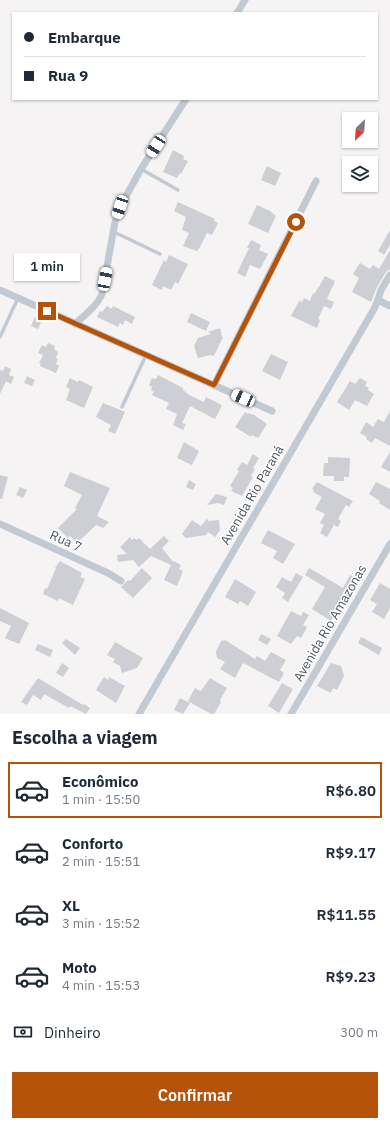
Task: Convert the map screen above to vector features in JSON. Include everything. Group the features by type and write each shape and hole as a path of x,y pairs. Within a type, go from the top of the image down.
{"street":[{"path":"238,12 245,0"},
{"path":"75,324 98,302 102,294 120,207 141,170 185,100"},
{"path":"214,385 316,181"},
{"name":"Avenida Rio Paraná","path":"139,714 366,323 378,300 381,290 390,276"},
{"path":"0,290 272,411"},
{"path":"378,300 390,306"},
{"name":"Rua 7","path":"0,524 108,573 121,581"},
{"name":"Avenida Rio Amazonas","path":"291,714 390,544"}],"lane":[{"path":"141,170 178,190"},
{"path":"114,232 160,254"},
{"path":"0,337 18,298"},
{"path":"122,407 146,355"}],"building":[{"path":"173,150 184,156 183,159 188,161 177,178 163,172"},
{"path":"267,166 281,173 275,186 261,180"},
{"path":"178,202 215,219 214,221 218,223 212,235 207,233 197,251 183,246 189,233 182,230 186,217 174,211"},
{"path":"257,205 270,211 276,216 268,233 248,224"},
{"path":"390,230 390,245 384,255 378,251"},
{"path":"251,240 261,245 259,250 268,254 260,269 250,265 245,277 237,273 249,248 247,248"},
{"path":"390,250 390,269 386,272 377,287 371,302 352,292 359,278 353,274 360,263 370,269 373,265 379,269"},
{"path":"169,255 188,264 178,284 175,282 171,290 163,286 162,290 152,285 164,260 166,262"},
{"path":"325,276 335,281 327,299 334,302 331,309 324,306 318,319 320,320 317,328 291,316 299,301 302,302 304,298 310,301 313,293 314,294"},
{"path":"107,306 112,309 113,306 135,317 132,324 125,320 123,325 120,323 118,327 97,317 100,311 102,312"},
{"path":"191,313 210,322 206,331 187,322"},
{"path":"35,317 42,320 38,329 31,326"},
{"path":"220,328 223,339 214,356 210,355 198,358 194,346 198,338 211,334 208,332"},
{"path":"48,343 55,346 54,349 58,352 56,364 59,366 56,373 40,366 41,364 39,363 43,355 38,353 42,345 46,347"},
{"path":"271,354 288,362 280,380 262,371"},
{"path":"5,366 11,369 9,375 14,377 11,384 6,381 0,394 0,370 3,371"},
{"path":"158,375 183,388 183,390 189,395 204,402 206,397 222,405 215,419 190,406 182,423 186,424 183,430 173,425 177,414 166,409 169,403 152,395 154,392 151,390 152,387 149,385 152,378 156,379"},
{"path":"27,376 35,380 32,386 24,383"},
{"path":"70,378 78,382 79,380 93,387 84,408 66,400 70,389 66,387"},
{"path":"360,378 367,382 365,386 374,394 367,406 355,400 349,410 337,402 350,381 355,384"},
{"path":"103,403 125,412 115,434 108,431 111,425 96,417"},
{"path":"390,411 390,446 375,438 372,443 366,439 367,437 360,433 366,422 373,427 378,419 384,422"},
{"path":"245,412 248,414 253,414 267,424 258,438 252,435 251,437 235,427"},
{"path":"184,442 199,451 192,465 177,458"},
{"path":"390,452 390,472 381,467"},
{"path":"253,454 259,458 253,468 255,469 251,476 253,477 242,496 231,491 233,488 230,486 239,471 237,470 242,462 247,465"},
{"path":"328,457 350,458 349,477 344,477 344,481 334,481 334,476 323,476 324,463 328,463"},
{"path":"70,472 110,488 97,516 109,522 103,528 96,525 77,543 70,536 68,538 58,528 77,509 75,508 82,495 64,486"},
{"path":"0,475 8,477 2,499 0,499"},
{"path":"189,480 196,484 193,490 186,487"},
{"path":"317,482 353,501 349,507 346,505 338,519 341,521 338,527 334,525 327,537 320,533 324,525 320,523 325,514 315,509 322,497 313,492 314,490 312,489"},
{"path":"376,482 390,489 390,510 369,494"},
{"path":"20,487 27,490 23,498 16,495"},
{"path":"216,494 227,497 224,505 218,503 207,505"},
{"path":"207,519 209,521 219,520 220,530 215,537 208,532 206,535 186,538 182,534 192,520 201,526"},
{"path":"268,530 295,544 283,564 273,558 277,551 261,543"},
{"path":"164,536 169,541 162,548 173,562 181,565 179,569 183,571 177,586 164,580 171,565 151,556 139,567 133,560 118,562 117,555 127,554 120,547 130,537 132,540 134,538 137,540 139,538 150,549"},
{"path":"60,561 82,573 80,577 85,579 73,605 59,598 58,601 43,594 45,588 47,589 55,568"},
{"path":"142,568 152,578 133,598 121,587 128,580 130,581"},
{"path":"309,568 343,588 350,575 358,580 346,600 343,598 331,621 312,609 325,587 305,575"},
{"path":"296,573 303,577 288,602 282,598 285,593 276,587 282,577 291,582"},
{"path":"235,579 256,592 248,606 240,601 238,604 225,597"},
{"path":"380,583 390,589 390,608 384,619 372,612 377,604 370,600"},
{"path":"0,608 29,623 19,644 5,638 11,626 0,621"},
{"path":"291,611 301,616 303,612 309,615 303,625 307,627 301,638 297,636 291,644 277,636"},
{"path":"261,634 271,639 267,645 258,640"},
{"path":"361,637 382,648 379,655 358,643"},
{"path":"66,639 80,648 75,655 62,643"},
{"path":"222,640 225,640 255,659 257,656 265,661 271,652 286,660 280,670 284,673 279,682 243,663 235,678 220,669 225,662 217,658 216,651"},
{"path":"115,642 143,658 137,668 122,673 120,666 113,662 115,659 107,655"},
{"path":"38,644 53,650 50,657 35,650"},
{"path":"62,663 69,668 63,677 56,673"},
{"path":"331,663 341,666 344,676 337,690 333,688 331,693 317,686"},
{"path":"104,677 108,680 109,677 125,686 116,703 96,690"},
{"path":"38,678 90,708 86,714 70,706 69,708 44,694 41,700 33,695 27,705 21,702"},
{"path":"210,678 227,688 214,714 211,714 188,701 195,688 201,691"},
{"path":"282,683 293,689 279,713 268,706"},
{"path":"180,698 190,703 183,714 174,710"}],"route":[{"path":"47,311 214,385 296,222"}]}
